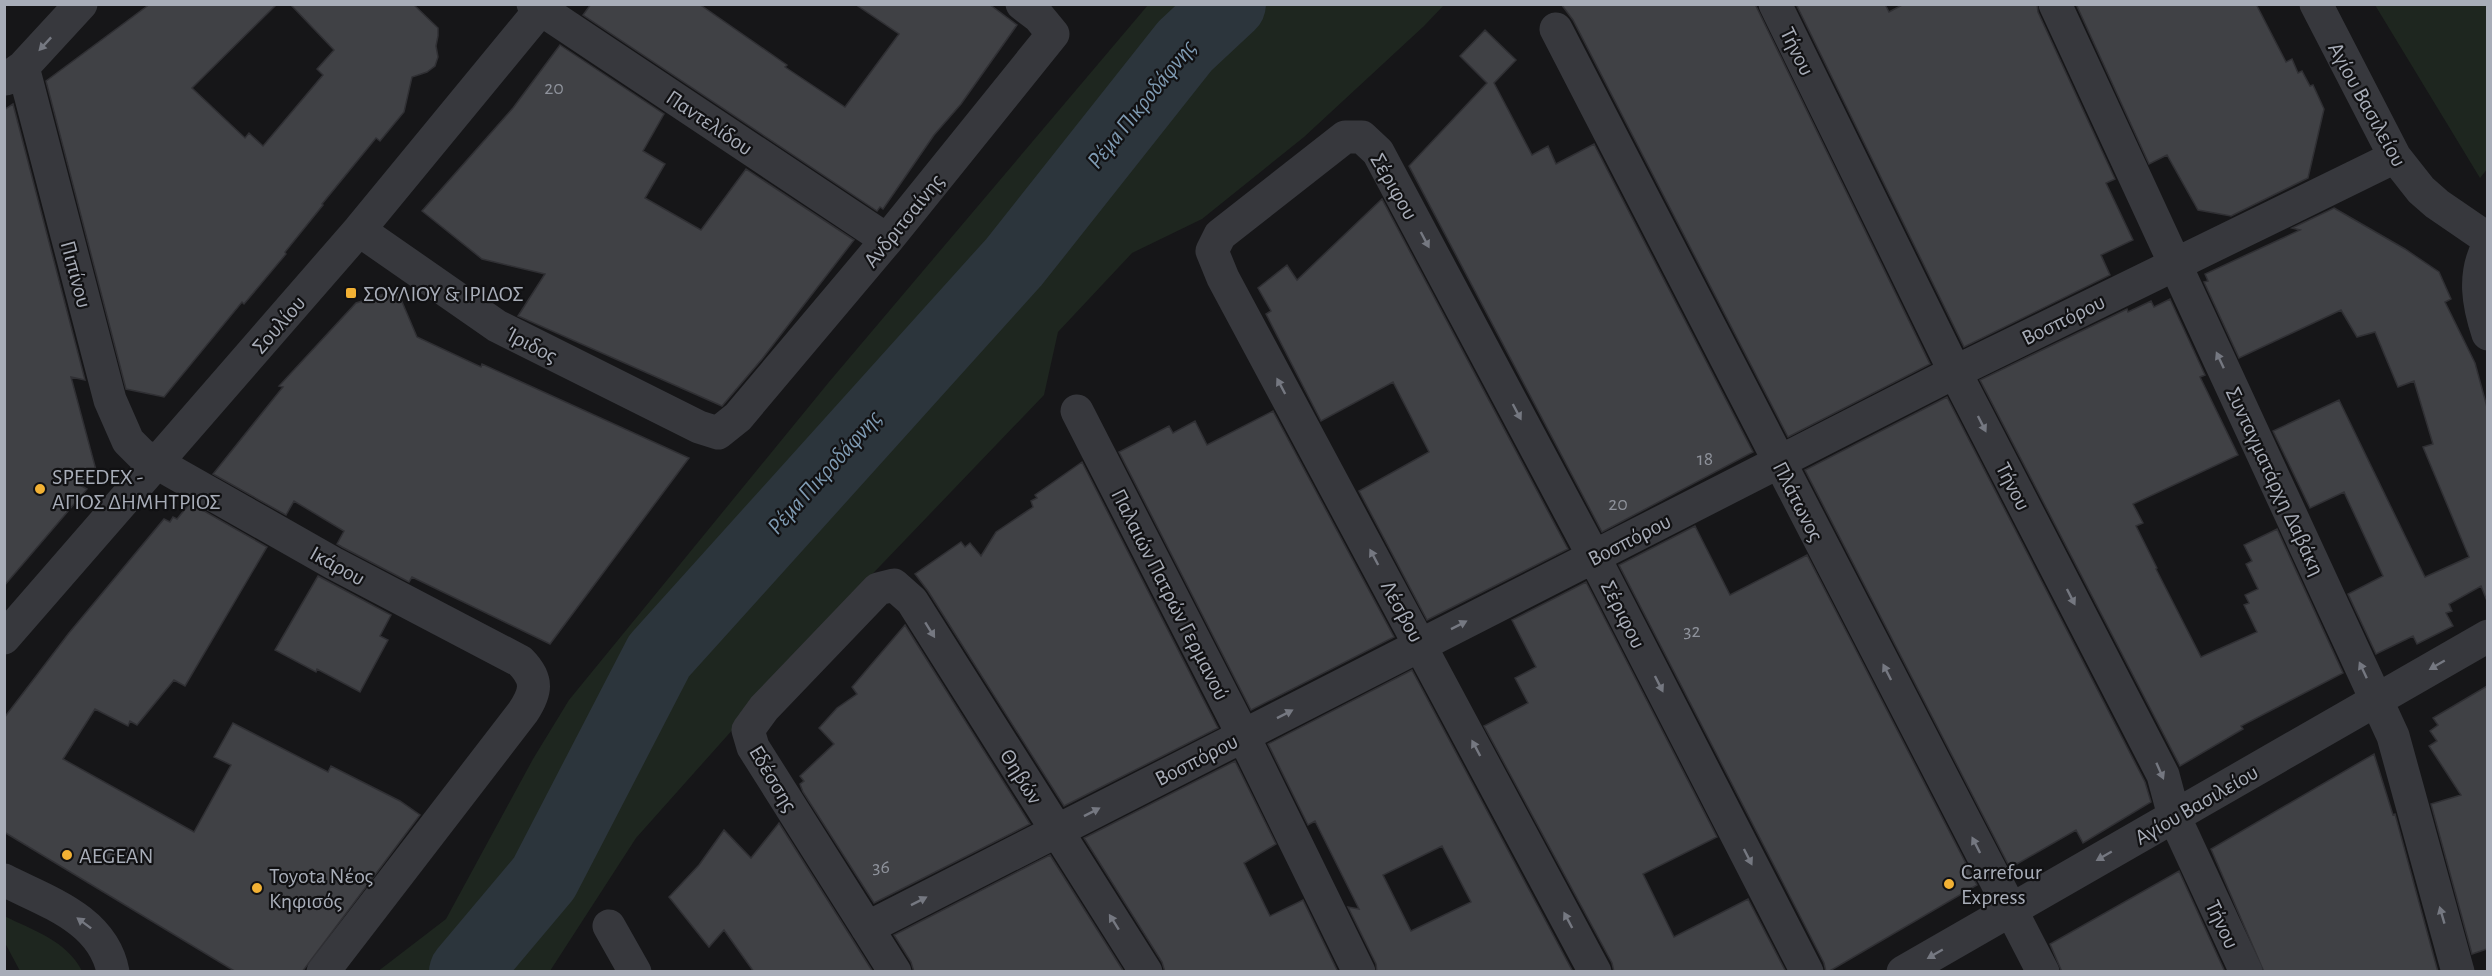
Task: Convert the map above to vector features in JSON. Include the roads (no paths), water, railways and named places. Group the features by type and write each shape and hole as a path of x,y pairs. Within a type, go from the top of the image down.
{"street":[{"path":"14,74 81,4"},
{"name":"Ανδριτσαίνης","path":"718,433 738,417 887,240 1053,34 1039,17 1022,4"},
{"name":"Τήνου","path":"1775,4 1955,372 2163,775 2174,816 2246,972"},
{"name":"Συνταγματάρχη Δαβάκη","path":"2055,4 2393,736 2458,972"},
{"name":"Αγίου Βασιλείου","path":"2316,4 2395,157 2421,190 2487,239"},
{"name":"Σουλίου","path":"4,638 359,230 540,6"},
{"name":"Παντελίδου","path":"540,6 887,240"},
{"name":"Πλάτωνος","path":"1556,29 2043,972"},
{"name":"Πιπίνου","path":"14,74 114,414 128,441 141,454 157,463"},
{"name":"Λέσβου","path":"1362,138 1345,137 1220,235 1212,251 1223,278 1595,972"},
{"name":"Σέριφου","path":"1362,138 1378,152 1594,557 1807,972"},
{"name":"Βοσπόρου","path":"867,928 1955,372 2395,157"},
{"name":"Ίριδος","path":"359,230 497,326 699,427 718,433"},
{"path":"2487,246 2481,258 2477,278 2479,300 2487,334"},
{"name":"Παλαιών Πατρών Γερμανού","path":"1077,411 1243,735 1359,972"},
{"name":"Ικάρου","path":"157,463 333,563 520,662 530,670 534,685 533,696 322,972"},
{"name":"Θηβών","path":"894,585 912,601 1146,972"},
{"name":"Εδέσσης","path":"894,585 878,589 764,708 748,730 753,747 895,972"},
{"name":"Αγίου Βασιλείου","path":"1904,972 2487,636"},
{"path":"4,880 87,925 104,944 114,972"},
{"path":"609,926 635,972"}],"waterway":[{"name":"Ρέμα Πικροδάφνης","path":"465,972 544,878 659,656 1014,262 1185,46 1230,4"}],"place":[{"name":"ΣΟΥΛΙΟΥ & ΙΡΙΔΟΣ","path":"351,293"},
{"name":"SPEEDEX - ΑΓΙΟΣ ΔΗΜΗΤΡΙΟΣ","path":"40,489"},
{"name":"AEGEAN","path":"67,855"},
{"name":"Carrefour Express","path":"1949,884"},
{"name":"Toyota Νέος Κηφισός","path":"257,888"}]}
